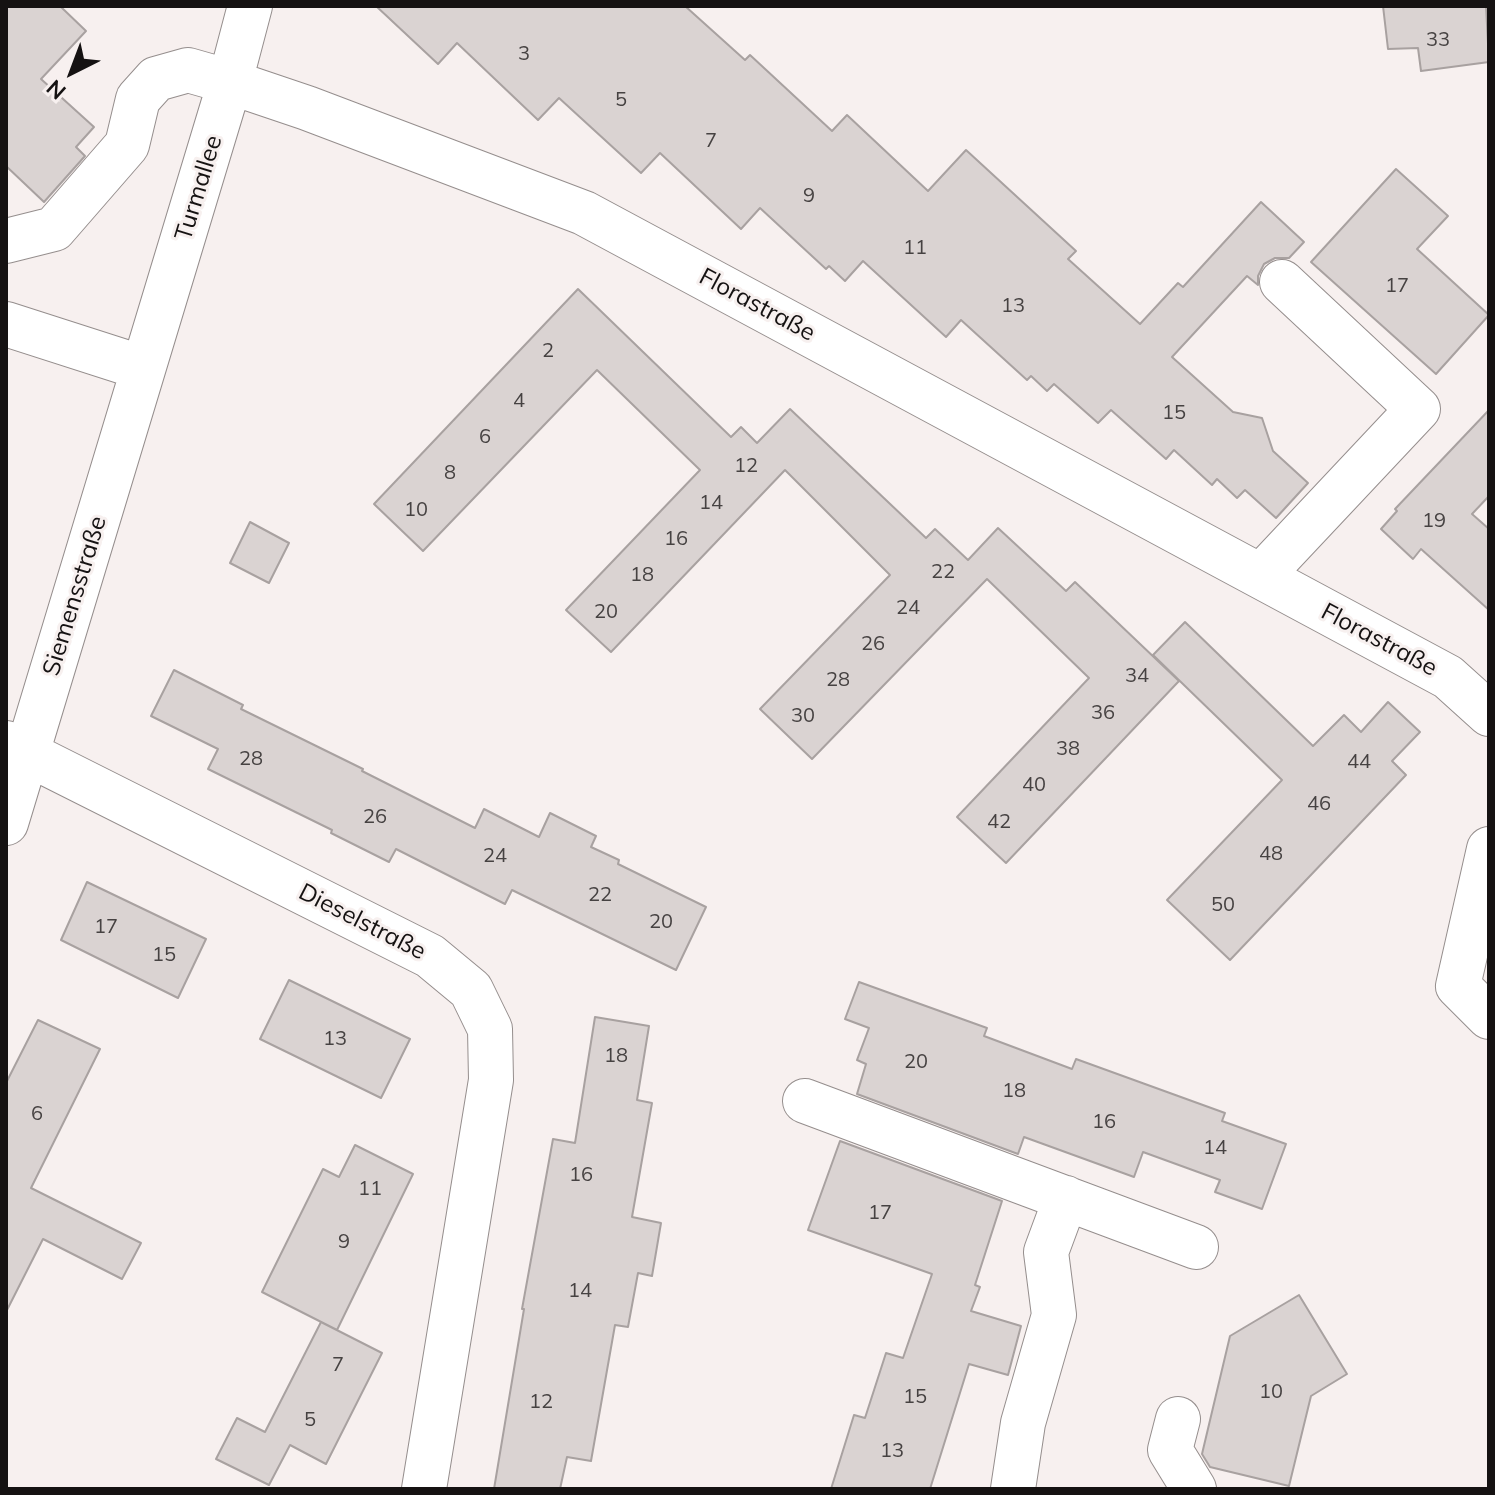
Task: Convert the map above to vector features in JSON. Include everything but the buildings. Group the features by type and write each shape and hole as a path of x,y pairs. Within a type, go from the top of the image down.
{"street":[{"name":"Turmallee","path":"143,368 250,6"},
{"name":"Florastraße","path":"6,241 54,229 127,145 138,99 156,79 188,70 230,82 321,113 584,213 1448,677 1489,714"},
{"path":"1261,576 1418,409 1282,282"},
{"path":"6,324 143,368"},
{"name":"Siemensstraße","path":"6,823 16,748 143,368"},
{"name":"Dieselstraße","path":"16,748 430,956 471,990 490,1029 491,1080 424,1489"},
{"path":"1489,849 1458,986 1489,1017"},
{"path":"805,1101 1196,1247"},
{"path":"1013,1489 1023,1423 1054,1315 1046,1252 1066,1198"},
{"path":"1178,1419 1170,1450 1194,1489"}]}
